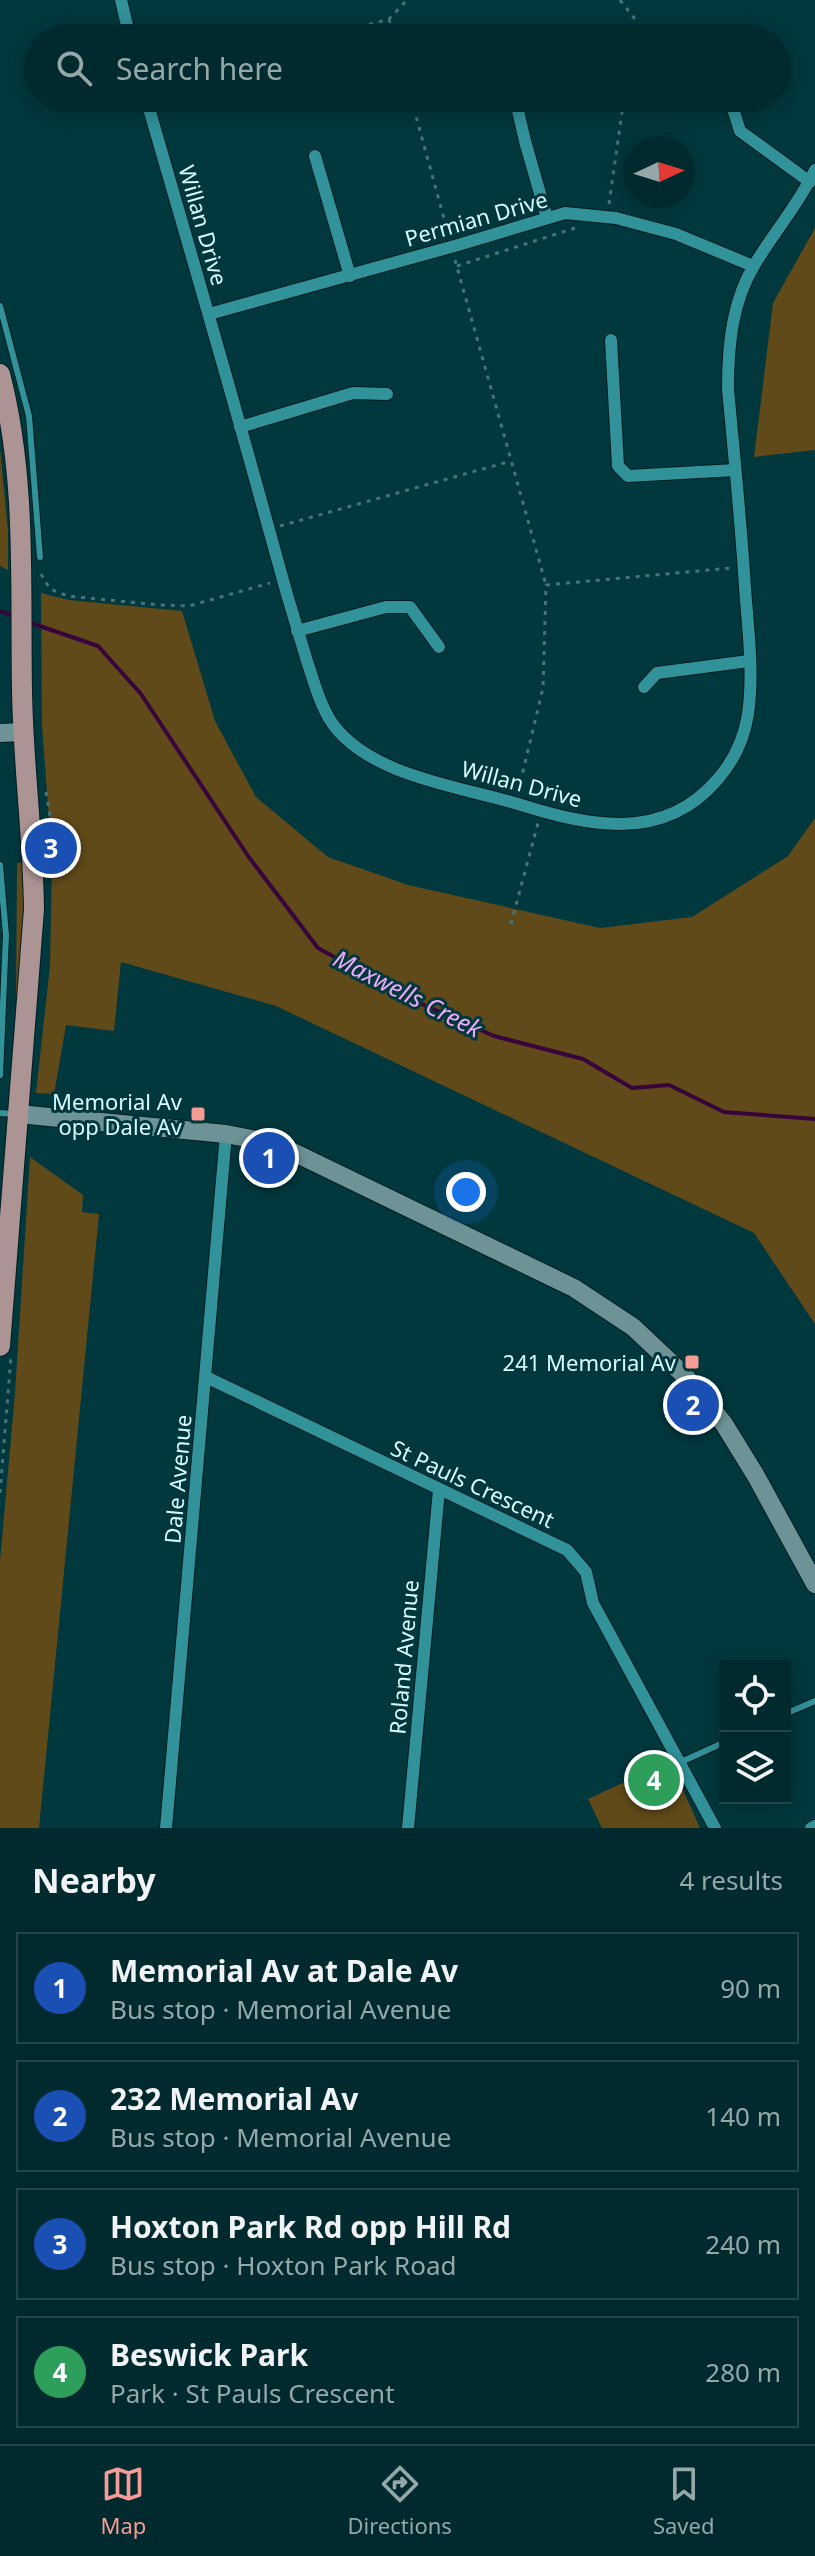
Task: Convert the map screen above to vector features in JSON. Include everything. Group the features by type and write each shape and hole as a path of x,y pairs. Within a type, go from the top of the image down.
{"main road":[{"path":"0,374 16,453 32,575 22,664 34,909 9,1114 0,1346"}],"street":[{"path":"121,0 127,24"},
{"name":"Willan Drive","path":"150,112 297,631 319,697 331,720 357,748 392,769 541,812 591,823 622,825 662,819 685,808 714,783 739,745 748,711 749,661 728,389 728,351 740,293 753,266 812,176"},
{"path":"519,112 547,218"},
{"path":"734,112 740,131 812,176"},
{"path":"315,156 350,276"},
{"name":"Permian Drive","path":"209,314 565,213 607,217 676,234 753,266"},
{"path":"611,340 618,466 628,476 735,470"},
{"path":"240,427 353,393 387,394"},
{"path":"297,631 386,607 410,607 439,647"},
{"path":"644,687 657,673 749,661"},
{"path":"0,733 24,732"},
{"path":"9,1114 226,1134 267,1142 574,1288 633,1327 685,1376 724,1424 815,1584"},
{"name":"Dale Avenue","path":"166,1828 226,1134"},
{"name":"St Pauls Crescent","path":"206,1377 567,1550 586,1572 593,1603 715,1828"},
{"name":"Roland Avenue","path":"408,1828 439,1490"}],"lane":[{"path":"0,306 29,416 36,472 40,557"},
{"path":"0,865 6,935 0,1075"},
{"path":"791,1711 815,1701"},
{"path":"680,1763 719,1745"}],"path":[{"path":"371,24 389,19 407,0"},
{"path":"620,0 635,19 634,24"},
{"path":"389,19 390,24"},
{"path":"415,112 546,585 543,688 515,803"},
{"path":"607,217 622,112"},
{"path":"457,266 577,227"},
{"path":"269,529 511,461"},
{"path":"546,585 744,567"},
{"path":"32,575 50,589 68,596 189,606 282,579"},
{"path":"511,924 541,812"}],"shaded area":[{"path":"815,228 815,450 754,457 773,303"},
{"path":"0,449 8,530 8,570 0,566"},
{"path":"41,593 69,600 182,611 215,721 256,797 328,857 408,885 600,928 692,917 788,856 815,818 815,1324 754,1233 276,1006 121,962 114,1031 66,1025 54,1094 36,1093 50,966 52,859 42,726"},
{"path":"26,862 20,998 16,997 17,863"},
{"path":"30,1157 83,1195 82,1212 99,1214 39,1828 0,1828 0,1561 15,1393"},
{"path":"670,1761 700,1828 602,1828 588,1799"}],"waterway":[{"name":"Maxwells Creek","path":"0,611 16,617"},
{"name":"Maxwells Creek","path":"28,622 98,646 141,694 248,856 318,948 415,1001 494,1036 583,1059 632,1088 669,1085 724,1112 815,1119"}],"place":[{"name":"Hoxton Park Rd opp Hill Rd","path":"51,848"},
{"name":"Memorial Av opp Dale Av","path":"198,1114"},
{"name":"Memorial Av at Dale Av","path":"269,1158"},
{"name":"241 Memorial Av","path":"692,1362"},
{"name":"232 Memorial Av","path":"693,1405"},
{"name":"Beswick Park","path":"654,1780"}]}
